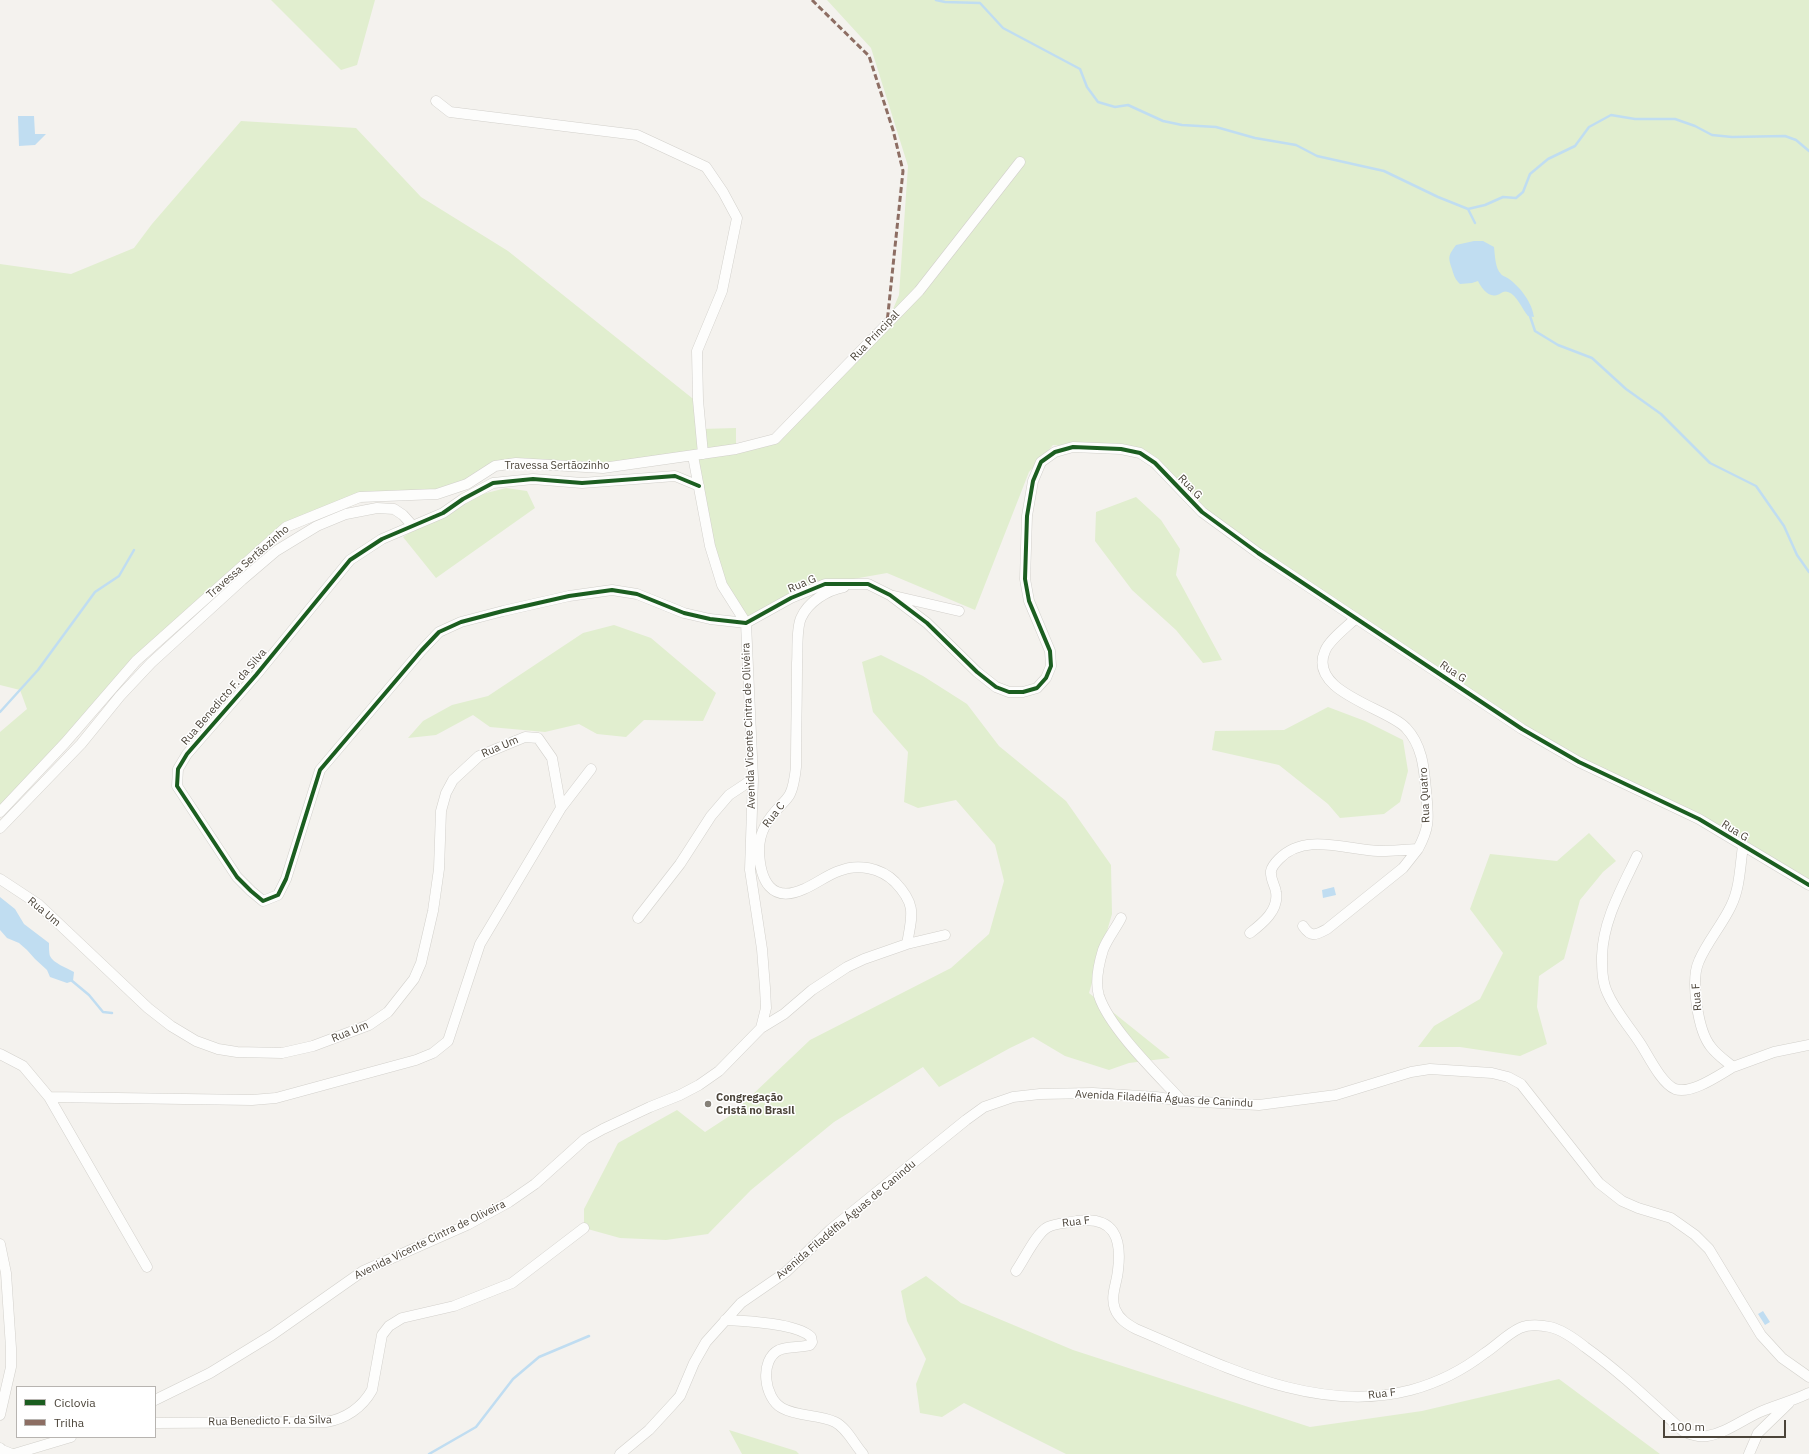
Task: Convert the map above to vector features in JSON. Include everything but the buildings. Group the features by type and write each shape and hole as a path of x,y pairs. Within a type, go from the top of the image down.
{"street":[{"name":"Avenida Vicente Cintra de Olivéira","path":"436,101 450,112 637,135 706,167 723,192 737,218 722,291 697,351 698,455 699,486 710,546 722,585 746,623 753,779 750,870 762,949 766,988 766,1008 761,1028"},
{"name":"Rua Principal","path":"698,455 736,449 775,439 919,291 1020,162"},
{"name":"Rua G","path":"746,623 791,598 825,584 868,584 890,595 927,623 977,672 996,687 1009,692 1023,692 1037,688 1046,678 1051,666 1050,651 1029,601 1025,579 1027,516 1033,481 1041,462 1055,452 1073,447 1121,449 1140,453 1155,463 1202,512 1258,554 1522,729 1579,762 1699,819 1809,885"},
{"name":"Travessa Sertãozinho","path":"0,812 65,743 136,661 286,527 360,496 437,494 467,484 495,466 516,463 603,468 698,455"},
{"name":"Rua Benedicto F. da Silva","path":"699,486 675,476 582,483 533,479 493,483 463,499 443,513 382,539 350,560 256,675 187,754 178,769 177,786 237,877 263,901 278,895 286,879 320,770 420,650 439,632 461,622 503,611 569,596 612,590 637,594 684,613 710,619 746,623"},
{"path":"0,828 81,744 120,696 151,663 276,551 324,523 346,514 377,508 394,509 403,515 412,525"},
{"name":"Rua C","path":"868,584 838,588 818,598 804,610 800,620 798,643 796,767 794,783 790,795 761,831 759,850 762,875 770,888 777,893 788,894 803,890 839,871 855,867 873,869 889,877 909,899 911,921 907,944"},
{"path":"890,595 959,611"},
{"name":"Rua Quatro","path":"1303,926 1307,933 1312,935 1318,934 1403,868 1418,849 1428,823 1424,766 1419,747 1405,727 1393,718 1351,698 1337,687 1326,674 1322,663 1325,650 1356,618"},
{"name":"Rua Um","path":"0,880 38,904 148,1008 171,1026 196,1041 218,1049 237,1052 282,1053 313,1046 369,1025 388,1012 414,979 421,963 433,911 439,869 441,811 446,793 452,780 479,756 525,737 538,738 552,758 561,808"},
{"path":"49,1097 252,1100 276,1098 416,1060 433,1053 448,1041 480,944 561,808 591,769"},
{"path":"638,918 680,864 711,816 730,795 753,779"},
{"path":"1250,933 1274,909 1277,901 1276,891 1271,878 1271,871 1275,863 1291,849 1304,845 1320,844 1379,851 1418,849"},
{"name":"Rua F","path":"1733,1068 1710,1046 1704,1035 1697,1010 1696,968 1701,956 1734,899 1738,887 1743,846"},
{"path":"1637,856 1611,911 1604,934 1603,976 1606,991 1619,1015 1664,1080 1675,1088 1686,1090 1700,1086 1733,1068 1774,1052 1809,1045"},
{"path":"1121,918 1103,949 1098,971 1099,994 1108,1016 1139,1054 1182,1101"},
{"name":"Avenida Vicente Cintra de Oliveira","path":"156,1399 223,1365 278,1330 363,1271 467,1224 509,1202 535,1184 586,1139 620,1120 680,1095 699,1085 724,1066 761,1028 784,1014 812,990 847,967 864,959 907,944 945,935"},
{"path":"0,1054 23,1066 49,1097 147,1267"},
{"name":"Avenida Filadélfia Águas de Canindu","path":"620,1454 649,1430 676,1400 706,1342 741,1303 786,1272 830,1230 984,1107 1013,1097 1040,1094 1093,1093 1156,1097 1182,1101 1259,1105 1336,1095 1412,1072 1430,1069 1492,1073 1508,1077 1521,1084 1599,1183 1614,1196 1630,1205 1671,1218 1695,1235 1709,1249 1761,1335 1782,1358 1809,1377"},
{"name":"Rua F","path":"1016,1271 1041,1232 1048,1227 1088,1220 1102,1222 1112,1229 1118,1242 1118,1271 1113,1295 1113,1303 1119,1317 1126,1323 1136,1329 1228,1368 1273,1384 1311,1392 1365,1397 1411,1390 1430,1384 1480,1358 1520,1328 1530,1325 1552,1327 1575,1340 1618,1373 1683,1431 1696,1436 1706,1436 1728,1429 1738,1422 1809,1393"},
{"name":"Rua Benedicto F. da Silva","path":"156,1423 326,1422 338,1420 346,1416 368,1397 372,1390 382,1335 389,1326 402,1318 454,1306 512,1283 584,1228"},
{"path":"0,1244 6,1273 11,1348 11,1366 0,1415"},
{"path":"725,1320 757,1321 798,1330 812,1337 812,1342 810,1345 779,1350 773,1356 768,1366 766,1381 770,1396 780,1407 790,1412 812,1415 836,1423 863,1454"},
{"path":"1749,1454 1758,1433 1792,1399"},
{"path":"0,1448 13,1454 67,1438"}],"green space":[{"path":"271,0 375,0 357,65 341,70"},
{"path":"827,0 1809,0 1809,887 1743,846 1579,762 1202,512 1141,453 1053,445 1029,472 975,610 887,573 825,584 746,623 722,585 693,456 603,468 495,466 437,494 360,497 286,527 136,661 0,812 0,732 27,709 20,690 0,685 0,264 71,274 134,248 152,224 241,121 356,128 421,197 508,251 692,398 698,400 701,429 736,428 736,448 775,439 887,323 899,295 908,166 871,48"},
{"path":"506,488 527,491 535,508 436,578 403,537 463,499"},
{"path":"1136,497 1161,520 1180,549 1176,575 1222,660 1203,663 1176,630 1132,590 1095,541 1096,512"},
{"path":"614,625 651,638 716,693 703,721 644,720 626,737 597,734 579,724 545,732 490,727 473,715 436,735 408,738 423,721 452,705 488,696 583,633"},
{"path":"881,655 923,676 967,704 999,746 1066,801 1111,865 1112,914 1089,993 1170,1058 1129,1063 1109,1070 1065,1056 1033,1037 939,1087 923,1067 834,1122 751,1190 708,1234 666,1240 620,1238 584,1228 584,1209 618,1143 677,1110 705,1132 731,1115 810,1040 951,968 989,934 1004,881 995,845 956,800 918,808 904,802 908,752 873,712 862,662"},
{"path":"1328,707 1365,721 1403,740 1408,771 1400,802 1384,814 1340,818 1328,804 1279,765 1212,750 1215,731 1284,730"},
{"path":"1589,833 1616,861 1603,872 1580,900 1564,959 1539,976 1537,1007 1547,1044 1520,1056 1460,1047 1418,1047 1434,1026 1480,999 1503,953 1470,909 1490,854 1557,861"},
{"path":"926,1276 961,1303 1073,1350 1310,1427 1422,1411 1559,1379 1660,1454 1066,1454 964,1403 942,1417 920,1413 916,1384 926,1359 907,1321 901,1291"},
{"path":"729,1430 796,1451 799,1454 742,1454"}],"water":[{"path":"18,116 34,116 35,134 46,134 35,145 19,146"},
{"path":"1474,241 1483,241 1494,247 1499,271 1502,275 1513,282 1528,300 1534,317 1528,316 1517,299 1508,292 1503,292 1494,296 1483,289 1478,281 1460,284 1457,281 1450,262 1450,254 1456,245"},
{"path":"1334,887 1336,895 1323,898 1322,890"},
{"path":"0,897 15,909 24,924 49,943 50,956 57,963 74,972 73,981 67,983 50,977 47,970 27,950 19,943 7,938 0,930"},
{"path":"1763,1311 1770,1322 1765,1325 1758,1314"}],"waterway":[{"path":"936,0 945,2 980,3 1003,28 1080,69 1087,87 1098,102 1115,107 1128,105 1163,121 1182,125 1216,127 1255,138 1296,145 1317,156 1384,171 1438,197 1468,209 1475,223"},
{"path":"1468,209 1485,205 1503,197 1516,198 1523,192 1530,174 1548,159 1575,146 1589,127 1611,115 1635,119 1675,119 1695,126 1712,135 1732,137 1785,136 1796,140 1809,151"},
{"path":"1529,313 1535,331 1558,345 1592,358 1626,389 1661,414 1710,463 1756,486 1784,526 1797,555 1809,572"},
{"path":"0,712 38,670 95,592 119,576 134,550"},
{"path":"71,980 89,995 103,1012 112,1013"},
{"path":"429,1454 476,1427 513,1379 539,1357 589,1336"}],"marked path":[{"path":"812,0 869,56 893,130 903,171 887,323"}],"cycle path":[{"path":"699,486 675,476 582,483 533,479 493,483 463,499 443,513 382,539 350,560 256,675 187,754 178,769 177,786 237,877 263,901 278,895 286,879 320,770 421,651 439,632 461,622 503,611 569,596 612,590 637,594 684,613 710,619 746,623 791,598 825,584 868,584 890,595 927,623 977,672 996,687 1009,692 1023,692 1037,688 1046,678 1051,666 1050,651 1029,601 1025,579 1027,516 1033,481 1041,462 1055,452 1073,447 1121,449 1140,453 1155,463 1202,512 1258,553 1522,729 1579,762 1699,819 1809,885"}],"place":[{"name":"Congregação Cristã no Brasil","path":"708,1104"}]}
